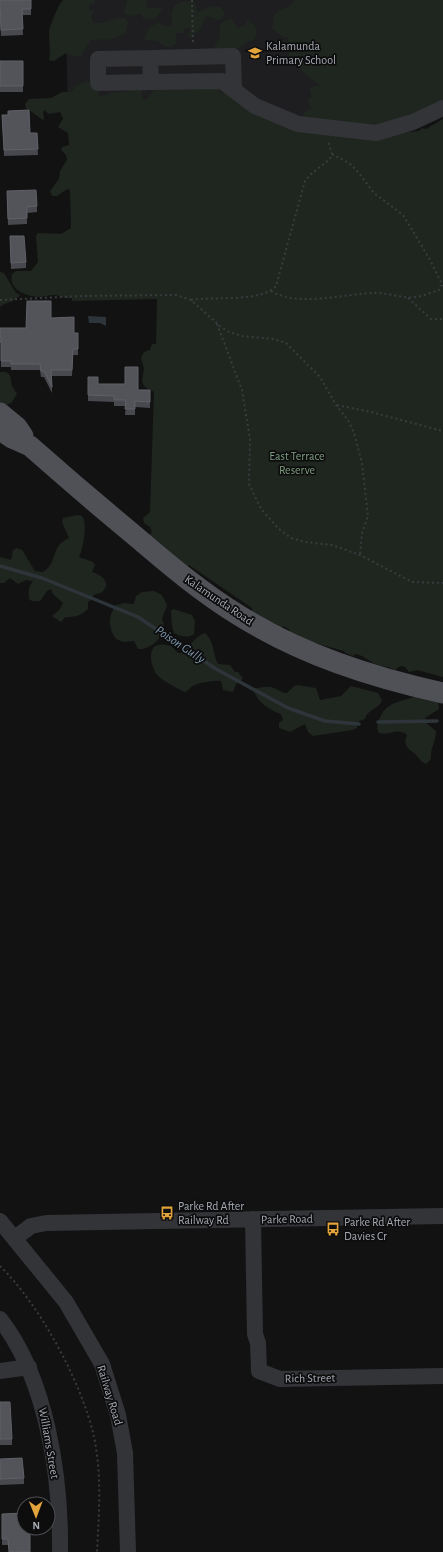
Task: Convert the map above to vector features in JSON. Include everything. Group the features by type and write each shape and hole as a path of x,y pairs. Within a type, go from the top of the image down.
{"main road":[{"name":"Kalamunda Road","path":"0,413 17,427 30,446 171,567 240,617 297,646 338,664 388,680 443,693"},
{"name":"Kalamunda Road","path":"0,430 12,438 30,446"}],"street":[{"path":"234,90 233,56 98,59 98,83 222,81 255,106 298,124 376,133 413,122 443,108"},
{"path":"150,58 151,82"},
{"name":"Parke Road","path":"15,1238 31,1226 42,1223 443,1216"},
{"name":"Rich Street","path":"253,1219 255,1334 258,1343 259,1371 280,1379 443,1376"},
{"name":"Railway Road","path":"0,1221 66,1302 102,1364 118,1416 125,1453 128,1552"},
{"name":"Williams Street","path":"0,1319 29,1368 45,1412 57,1491 60,1527 60,1552"},
{"path":"0,1371 29,1368"}],"path":[{"path":"191,300 200,298 220,299 262,294 271,291 276,286 305,181 311,174 330,160 332,154 330,144 320,127"},
{"path":"271,291 280,296 296,298 323,299 378,293 408,298 417,297 439,290 442,286 429,258 403,215 374,192 359,173 349,164 332,154"},
{"path":"0,300 163,294 176,295 191,300 229,332 242,336 273,339 286,343 320,377 336,405 348,420 354,433 362,464 368,516 362,533 360,555"},
{"path":"408,298 431,319 443,319"},
{"path":"217,323 242,390 251,447 249,484 261,509 291,538 305,542 332,545 360,555 412,582 443,583"},
{"path":"336,405 371,412 443,431"},
{"path":"0,1266 16,1281 47,1328 77,1386 94,1437 100,1492 97,1552"}],"shaded area":[{"name":"Kalamunda Primary School","path":"65,0 443,0 413,122 68,108"},
{"path":"88,316 106,317 106,326 100,323 89,323"}],"green space":[{"path":"63,0 96,0 93,4 89,4 89,10 94,10 91,17 93,23 116,18 125,18 128,23 126,32 114,38 91,40 81,56 75,57 66,53 54,61 49,60 49,31 57,10"},
{"path":"127,0 147,0 146,6 148,8 162,8 157,17 150,20 143,18 141,14 128,16 124,13"},
{"name":"East Terrace Reserve","path":"294,0 443,0 443,106 400,133 419,131 422,128 426,129 443,119 443,677 417,670 409,672 405,667 400,666 395,670 373,663 356,654 353,656 345,653 344,651 289,636 290,630 283,626 281,630 252,612 252,608 189,565 186,568 146,539 152,532 150,527 144,523 143,518 150,512 154,392 145,387 142,382 144,368 141,358 144,352 150,350 152,344 156,344 157,299 72,301 72,298 56,295 40,297 28,295 19,291 15,288 11,279 12,274 16,271 31,271 38,262 36,236 38,233 61,234 71,228 70,190 67,189 57,196 52,196 50,191 59,179 60,171 67,160 66,155 61,150 62,147 69,145 68,133 58,127 63,119 60,112 49,114 44,110 43,120 26,108 25,104 29,99 51,98 62,92 70,92 79,84 86,81 102,89 98,93 100,97 110,93 126,92 131,86 143,89 141,98 144,100 147,99 155,89 218,88 221,93 226,92 302,117 305,112 312,108 307,101 312,96 310,90 311,87 320,85 305,74 291,58 287,48 289,38 280,35 272,28 274,14 292,4"},
{"path":"190,1 194,2 198,12 212,6 221,7 225,13 222,19 218,20 206,16 202,27 190,38 188,34 190,30 188,28 185,28 183,33 176,33 177,42 172,47 165,46 157,41 149,41 144,39 149,28 157,23 170,27 172,25 172,11 176,5"},
{"path":"232,19 238,28 244,26 248,19 256,28 257,34 254,40 248,41 232,52 215,51 215,45 220,36 219,29 221,24"},
{"path":"0,272 4,273 16,293 20,295 0,307"},
{"path":"0,372 6,372 10,375 12,386 17,394 12,402 0,409"},
{"path":"78,515 82,516 85,524 82,548 79,557 93,562 95,565 92,572 104,579 106,585 102,592 94,595 88,602 88,609 78,616 65,617 61,622 52,616 59,610 63,603 53,594 51,589 47,591 40,601 32,601 29,599 29,594 33,581 26,580 18,584 10,578 4,583 0,583 0,557 11,560 13,550 17,548 22,550 35,571 43,572 51,564 59,546 69,538 62,522 63,518"},
{"path":"154,591 162,595 167,605 162,619 164,624 163,630 158,640 149,647 138,649 134,641 123,642 116,639 110,626 110,618 116,605 124,603 134,604 136,596 142,592"},
{"path":"173,609 192,615 195,621 194,634 184,636 174,633 171,611"},
{"path":"205,633 212,644 218,664 230,665 235,672 238,672 242,677 242,680 236,684 233,692 223,690 221,681 219,681 197,684 185,692 164,681 155,672 151,661 151,655 152,650 155,647 159,645 171,646 178,653 181,653 199,636"},
{"path":"298,685 316,688 320,700 341,696 351,686 378,693 382,701 368,713 365,719 357,722 357,728 352,730 313,736 308,732 305,724 290,732 279,728 279,723 283,720 281,714 260,702 253,689 272,687 287,693 294,686"},
{"path":"420,695 438,700 439,709 425,718 426,723 436,731 431,752 431,759 426,764 422,762 408,747 405,741 407,735 400,732 383,734 379,733 377,729 382,713 392,704"}],"building":[{"path":"0,0 31,0 31,9 22,9 23,29 1,30"},
{"path":"0,61 23,61 23,86 0,86"},
{"path":"29,110 30,133 37,133 38,149 4,150 2,115 8,115 8,111"},
{"path":"36,190 37,206 27,207 27,218 8,219 7,191"},
{"path":"10,236 24,236 26,262 11,263"},
{"path":"27,301 51,301 51,318 74,317 74,333 78,333 78,349 73,349 72,370 51,370 52,387 44,371 41,371 40,364 11,364 11,361 1,361 0,328 26,328"},
{"path":"125,367 138,367 138,390 150,390 150,402 135,401 135,409 125,409 126,400 114,400 114,396 88,395 88,377 98,377 98,384 125,384"},
{"path":"0,1402 10,1402 12,1439 0,1439"},
{"path":"22,1458 24,1478 0,1479 0,1459"},
{"path":"16,1513 16,1536 30,1536 30,1552 9,1552 8,1539 2,1539 2,1514"}],"waterway":[{"name":"Poison Gully","path":"0,566 42,578 138,617 216,669 288,708 325,721 359,724"},
{"name":"Poison Gully","path":"378,722 437,721"}],"place":[{"name":"Kalamunda Primary School","path":"255,53"},
{"name":"Parke Rd After Railway Rd","path":"167,1213"},
{"name":"Parke Rd After Davies Cr","path":"333,1229"}]}
